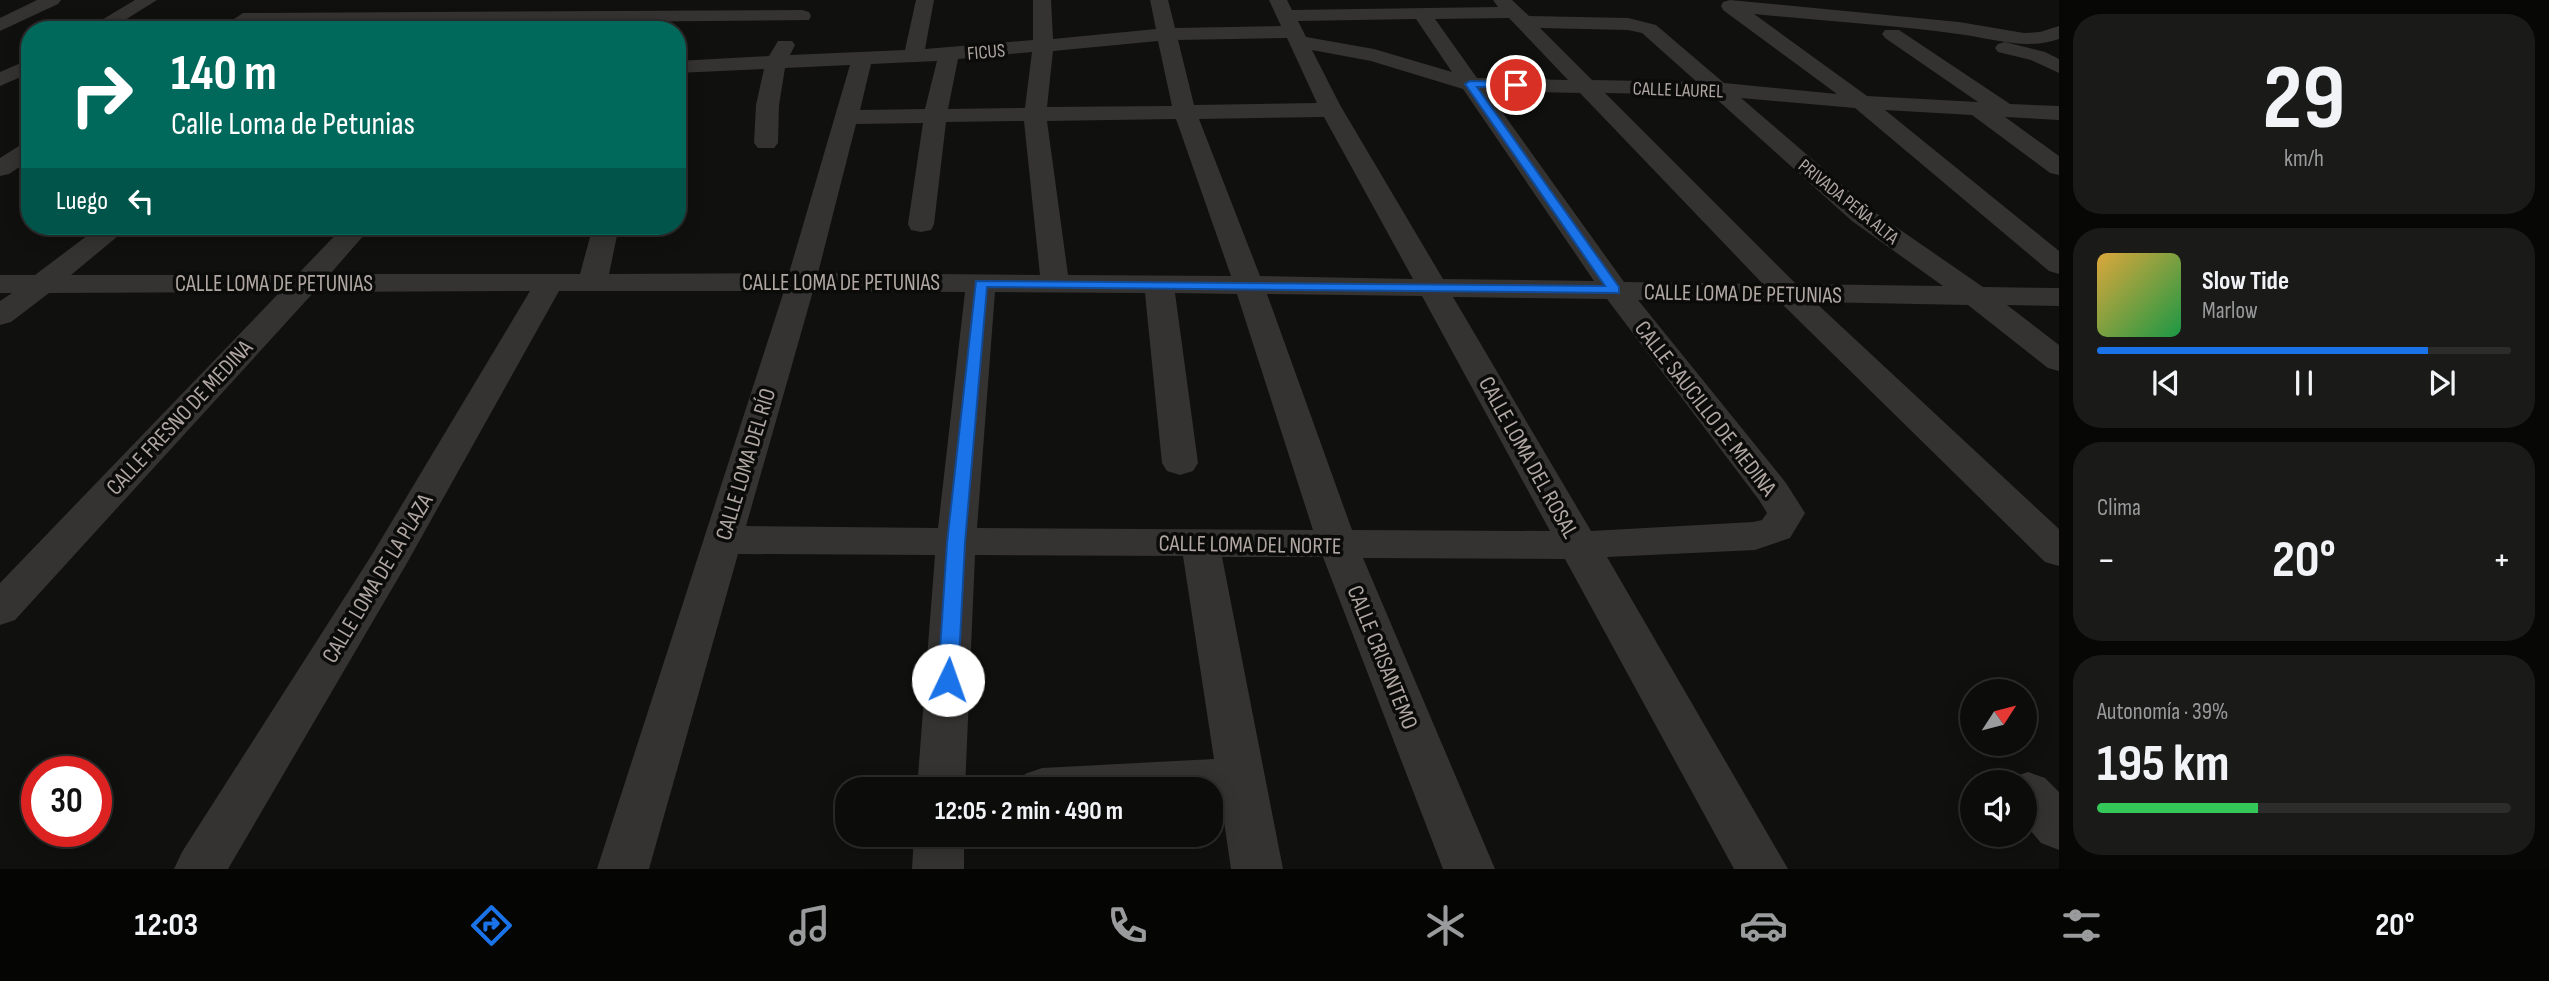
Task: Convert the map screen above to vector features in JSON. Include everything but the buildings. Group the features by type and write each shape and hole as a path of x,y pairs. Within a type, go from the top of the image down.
{"street":[{"path":"0,24 52,0"},
{"path":"111,21 148,0"},
{"path":"240,21 270,0"},
{"path":"375,21 380,11 393,0"},
{"path":"552,21 571,0"},
{"path":"914,55 925,0"},
{"path":"1042,0 1043,46 1035,114 1055,284"},
{"name":"CALLE CRISANTEMO","path":"1159,0 1169,34 1185,113 1249,285 1338,545 1469,869"},
{"path":"1798,0 1929,8"},
{"path":"1826,1 1853,19"},
{"path":"593,21 805,8"},
{"path":"766,143 766,104 775,63 805,8"},
{"path":"1731,8 1959,28 2044,41"},
{"path":"1731,8 1892,34 1967,40 2044,41 2059,32"},
{"path":"1731,8 1860,101 2059,264"},
{"path":"1290,23 1422,13 1514,11 1789,294 2059,552"},
{"name":"PRIVADA PEÑA ALTA","path":"1514,11 1628,24 1649,29 1861,215 1976,296 2059,361"},
{"name":"CALLE SAUCILLO DE MEDINA","path":"1422,13 1615,290 1773,492 1786,513 1776,529"},
{"path":"243,19 295,21"},
{"name":"FICUS","path":"686,67 949,54 1290,23"},
{"name":"CALLE LAUREL","path":"1290,23 1374,55 1470,84 1717,89 1753,94 1980,110 2059,113"},
{"name":"CALLE LOMA DEL ROSAL","path":"1290,23 1332,110 1762,869"},
{"path":"1892,34 2006,111"},
{"path":"1967,40 2026,52 2059,67"},
{"path":"921,224 935,115 949,54"},
{"name":"CALLE LOMA DEL RÍO","path":"623,869 801,282 849,117 863,57"},
{"path":"0,80 21,70"},
{"path":"849,117 1332,110"},
{"path":"1980,110 2059,168"},
{"path":"0,169 21,155"},
{"path":"0,316 105,235"},
{"name":"CALLE FRESNO DE MEDINA","path":"0,609 350,235"},
{"path":"593,281 604,235"},
{"name":"CALLE LOMA DE PETUNIAS","path":"0,284 550,284 593,281 981,283 2059,297"},
{"path":"942,777 956,543 981,283"},
{"name":"CALLE LOMA DE LA PLAZA","path":"200,869 387,563 550,284"},
{"path":"1159,285 1180,463"},
{"name":"CALLE LOMA DEL NORTE","path":"722,540 1578,545 1755,536 1776,529"},
{"path":"1200,543 1257,869"},
{"path":"1223,780 1243,779"},
{"path":"937,869 938,847"}],"route":[{"path":"948,680 956,543 981,283 1615,290 1470,84 1516,85"}]}
